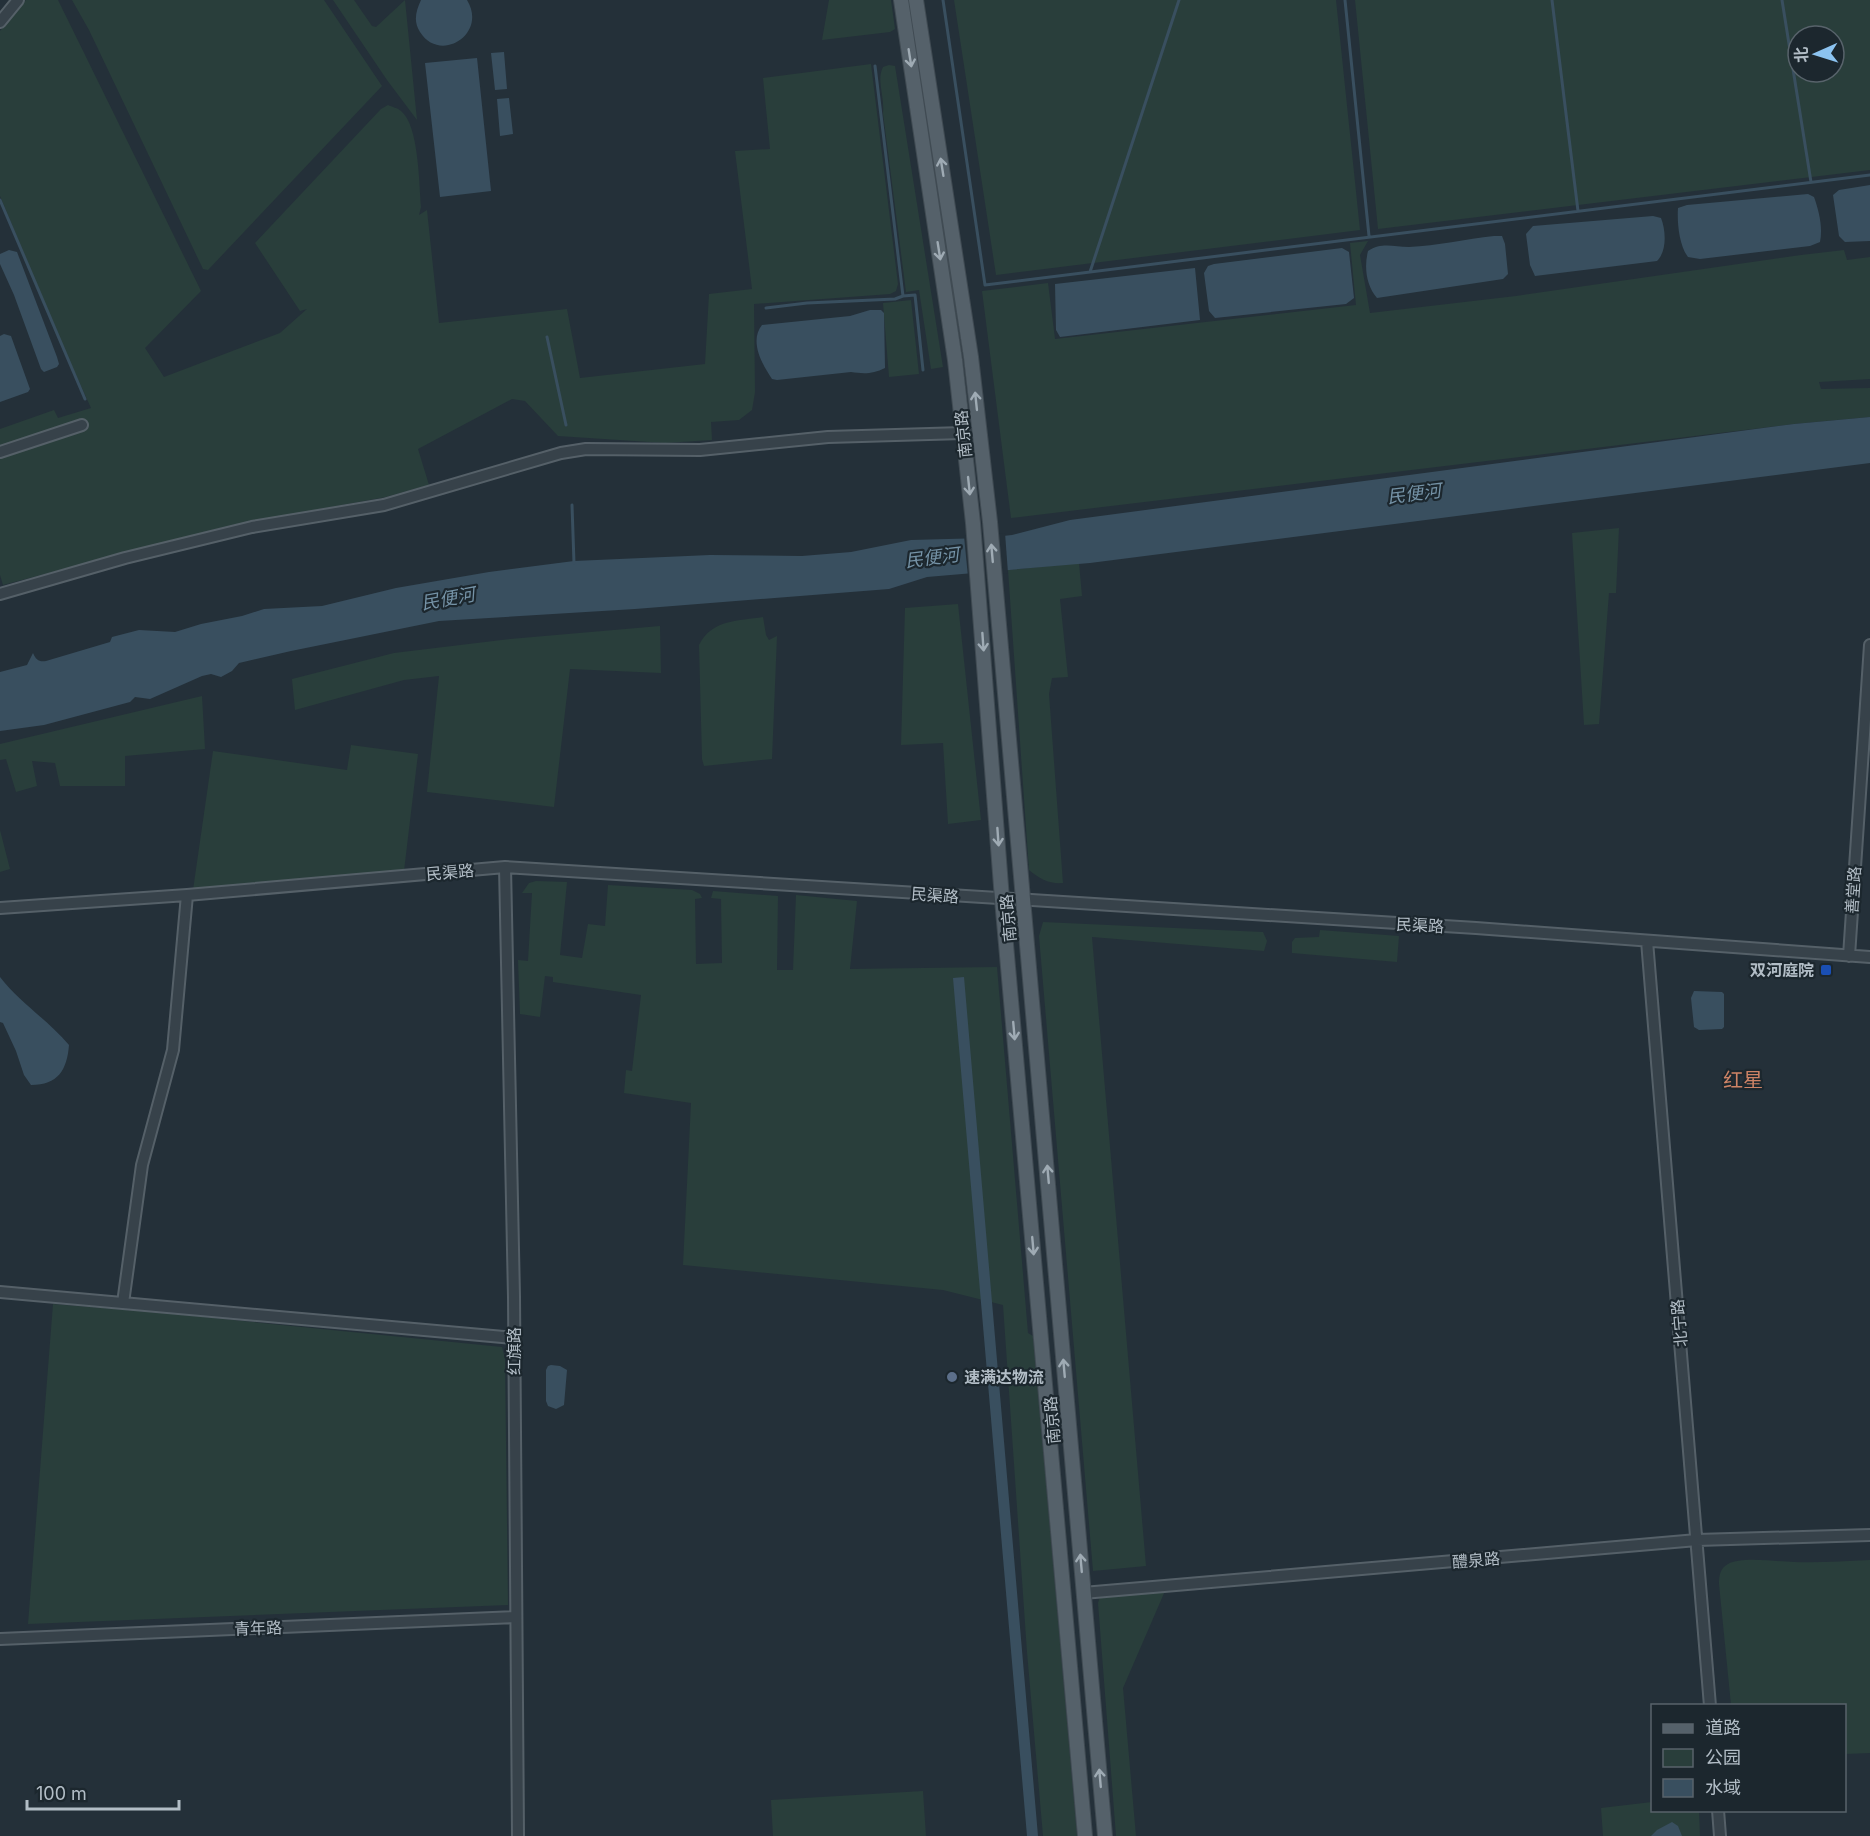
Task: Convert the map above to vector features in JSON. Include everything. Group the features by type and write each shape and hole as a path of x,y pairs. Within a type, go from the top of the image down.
{"main road":[{"name":"南京路","path":"901,0 956,360 973,523 1002,899 1085,1836"},
{"name":"南京路","path":"917,0 972,357 990,522 1105,1836"}],"street":[{"path":"0,22 18,0"},
{"path":"0,452 82,425"},
{"path":"0,594 125,558 252,527 384,505 561,453 586,449 700,450 828,437 963,433"},
{"name":"善堂路","path":"1848,956 1870,645"},
{"name":"民渠路","path":"0,908 187,895 505,867 1870,957"},
{"name":"红旗路","path":"505,867 514,1338 518,1836"},
{"path":"123,1303 142,1165 173,1050 187,895"},
{"name":"北宁路","path":"1647,941 1710,1704"},
{"path":"0,1292 514,1338"},
{"name":"醴泉路","path":"1083,1593 1697,1540 1870,1535"},
{"name":"青年路","path":"0,1639 516,1617"},
{"path":"1718,1812 1720,1836"}],"green space":[{"path":"26,0 58,0 201,291 145,348 164,377 280,333 307,309 300,311 255,243 381,109 388,105 400,110 407,118 415,141 421,207 419,215 427,210 439,323 567,309 580,378 705,364 709,294 752,289 735,151 770,149 763,78 871,64 898,284 896,291 890,294 754,304 755,392 752,410 739,420 711,422 712,440 665,443 558,436 525,401 512,399 418,449 429,485 386,497 232,525 3,585 0,575 0,429 54,410 58,418 91,408 0,196 0,31"},
{"path":"72,0 324,0 382,86 208,270 203,269 89,30"},
{"path":"333,0 354,0 372,26 376,27 405,0 417,120 387,80"},
{"path":"829,0 891,0 895,29 890,32 822,40"},
{"path":"954,0 1336,0 1360,230 996,275"},
{"path":"1355,0 1870,0 1870,170 1378,229"},
{"path":"895,66 943,367 931,369 919,290 906,292 880,83 883,67"},
{"path":"1368,241 1360,255 1370,313 1516,296 1844,250 1847,260 1870,257 1870,379 1819,382 1821,389 1870,388 1870,417 1794,424 1011,518 982,291 1048,283 1055,339 1356,305 1350,243"},
{"path":"911,300 919,374 889,377 883,303"},
{"path":"1619,528 1616,593 1609,593 1599,724 1584,725 1572,533"},
{"path":"1079,563 1082,596 1060,599 1068,677 1052,678 1049,694 1063,883 1053,883 1029,870 1008,570"},
{"path":"958,604 981,820 948,824 943,743 901,745 905,608"},
{"path":"763,617 769,640 777,636 772,759 704,766 699,645 704,636 719,626"},
{"path":"660,626 661,673 570,669 554,807 427,792 439,676 404,680 295,710 292,679 394,653 510,639"},
{"path":"202,696 205,749 125,756 125,786 60,786 55,763 32,761 37,786 16,792 6,759 0,760 0,744"},
{"path":"351,745 418,754 404,871 193,890 213,751 347,770"},
{"path":"0,830 10,869 0,872"},
{"path":"536,881 567,882 560,955 582,958 588,924 605,926 608,885 692,890 700,894 702,898 695,899 696,964 722,963 721,899 711,898 713,891 778,896 777,970 793,970 796,895 857,901 850,969 997,967 1028,1333 1033,1336 1077,1836 1043,1836 1027,1652 1003,1305 943,1290 683,1265 691,1103 624,1093 626,1070 632,1071 641,995 553,982 553,977 545,976 540,1017 520,1014 518,960 528,961 532,893 522,893 529,883"},
{"path":"1043,922 1263,932 1267,941 1264,951 1092,937 1146,1566 1093,1571 1039,936"},
{"path":"1320,930 1399,936 1397,962 1292,953 1292,942 1295,938 1319,937"},
{"path":"53,1304 502,1347 505,1359 508,1605 28,1624"},
{"path":"1742,1560 1813,1562 1870,1560 1870,1753 1846,1754 1846,1704 1731,1704 1719,1584 1723,1568"},
{"path":"1165,1591 1123,1688 1136,1836 1116,1836 1098,1603 1100,1597 1107,1595"},
{"path":"923,1791 926,1836 773,1836 771,1800"},
{"path":"1651,1802 1651,1812 1699,1812 1700,1836 1603,1836 1601,1808"}],"water":[{"path":"421,0 467,0 472,12 467,34 459,41 449,45 439,45 429,41 416,24"},
{"path":"504,52 507,89 495,90 491,53"},
{"path":"477,58 491,191 440,197 425,63"},
{"path":"509,98 513,134 500,136 497,99"},
{"path":"1870,185 1870,241 1845,242 1839,236 1833,195 1839,190"},
{"path":"1808,194 1814,197 1819,213 1820,242 1810,246 1700,259 1688,257 1682,246 1678,208 1687,205"},
{"path":"1653,216 1661,218 1665,235 1663,252 1657,261 1535,276 1530,265 1526,234 1533,226"},
{"path":"1502,236 1505,244 1508,274 1503,279 1377,298 1370,287 1366,263 1368,251 1373,248 1441,244"},
{"path":"1342,248 1349,252 1354,298 1346,304 1215,318 1209,311 1204,273 1208,266"},
{"path":"9,250 17,252 57,357 59,364 57,367 44,372 0,264 0,254"},
{"path":"1195,268 1200,320 1060,337 1056,330 1055,284"},
{"path":"870,310 881,310 884,313 885,368 868,373 851,372 777,380 772,379 761,360 757,338 762,325 850,316"},
{"path":"4,334 11,336 30,389 28,392 0,402 0,336"},
{"name":"民便河","path":"1870,417 1870,463 1090,563 927,577 889,589 635,609 439,621 239,663 232,671 221,677 211,674 202,676 150,699 135,697 130,702 44,725 0,731 0,672 27,665 33,653 38,660 46,661 110,642 112,637 139,630 175,632 264,609 322,606 396,588 489,572 574,561 710,555 802,556 851,552 911,540 1012,535 1070,520 1794,424"},
{"path":"0,977 69,1045 63,1069 48,1082 31,1085 24,1075 16,1051 3,1023 0,1022"},
{"path":"964,977 1038,1836 1027,1836 953,978"},
{"path":"1694,991 1724,994 1724,1027 1722,1029 1699,1030 1694,1027 1691,998"},
{"path":"551,1365 567,1370 564,1405 556,1409 548,1406 546,1401 546,1370"},
{"path":"1672,1822 1678,1826 1682,1836 1651,1836 1657,1830"}],"pier":[{"path":"1005,533 1008,573 968,577 964,536"}],"waterway":[{"path":"943,0 985,285 1870,175"},
{"path":"1090,272 1179,0"},
{"path":"1345,0 1369,236"},
{"path":"1552,0 1578,211"},
{"path":"1782,0 1811,182"},
{"path":"875,66 903,296 915,295 923,370"},
{"path":"0,200 85,399"},
{"path":"766,308 807,303 895,299 903,296"},
{"path":"547,337 566,425"},
{"path":"572,505 574,563"}],"place":[{"name":"双河庭院","path":"1826,970"},
{"name":"速满达物流","path":"952,1377"}],"district":[{"name":"红星","path":"1743,1080"}]}
